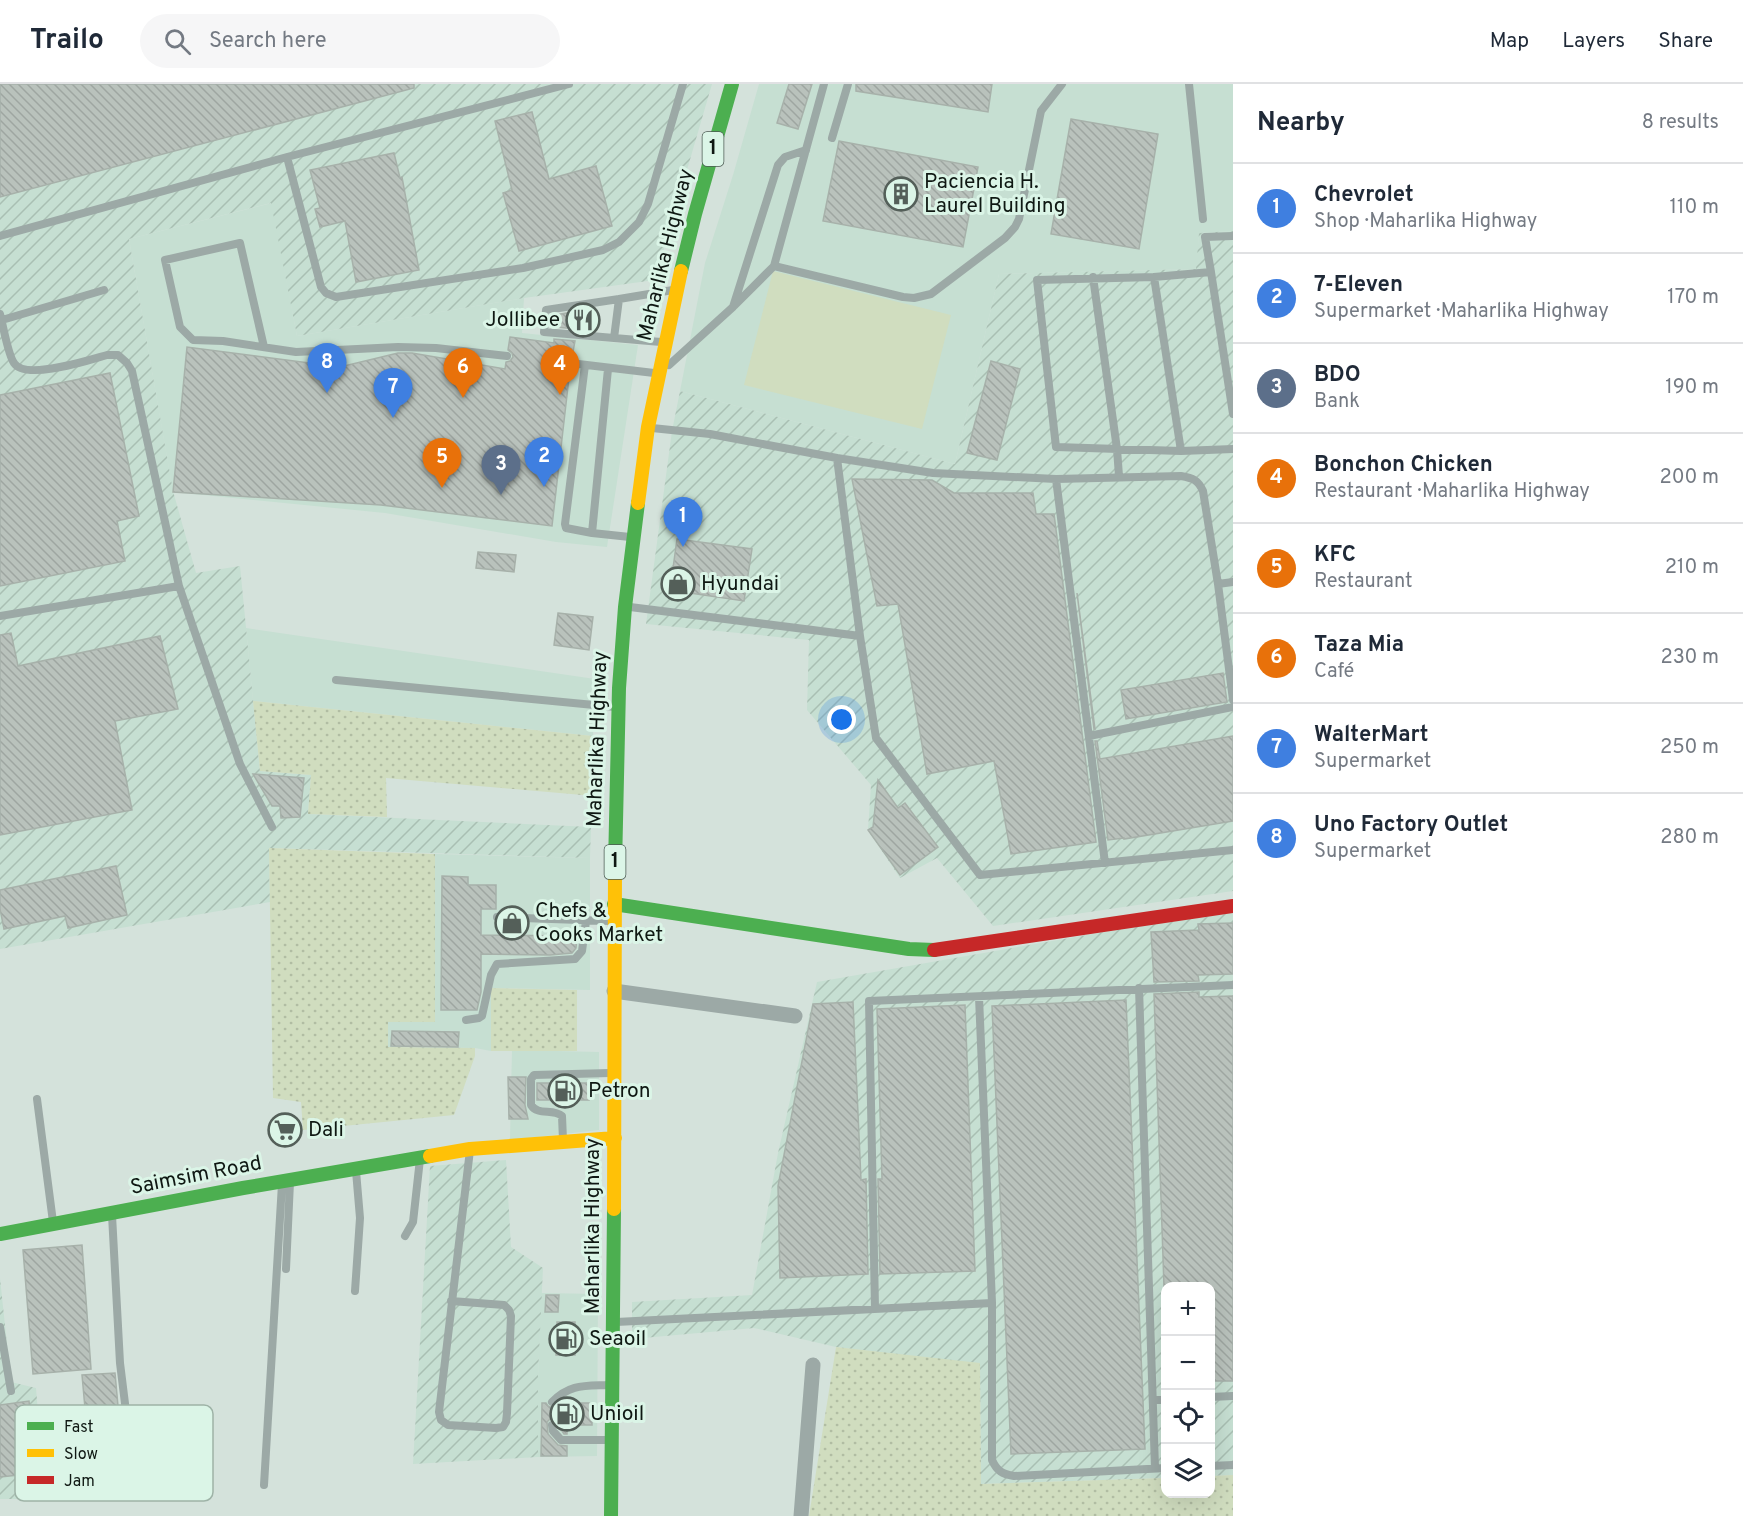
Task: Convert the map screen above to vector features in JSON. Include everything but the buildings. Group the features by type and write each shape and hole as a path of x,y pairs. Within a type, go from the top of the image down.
{"main road":[{"name":"Maharlika Highway","path":"612,1516 614,904 619,707 625,607 648,427 695,214 732,84"},
{"path":"614,904 909,949 941,950 1233,906"},
{"name":"Saimsim Road","path":"0,1234 470,1149 563,1140 615,1138"}],"street":[{"path":"614,991 795,1016"},
{"path":"801,1516 813,1365"}],"lane":[{"path":"0,236 287,157 569,84"},
{"path":"287,157 321,287 326,293 336,297 523,268 603,250 619,242 639,222 648,204 683,84"},
{"path":"570,363 660,374 774,266 824,84"},
{"path":"832,138 848,84"},
{"path":"774,266 903,297 914,298 931,294 1005,238 1015,227 1019,219 1041,111 1062,84"},
{"path":"1190,84 1203,219"},
{"path":"732,307 778,165 785,157 806,150"},
{"path":"1233,236 1205,237 1233,414"},
{"path":"264,347 240,243 165,260 180,327 193,340 223,341 296,352 398,346 507,356"},
{"path":"1211,272 1154,277 1037,280 1056,447 1181,451 1233,449"},
{"path":"1093,277 1118,449 1119,476"},
{"path":"1154,277 1181,451"},
{"path":"666,343 544,332 546,310 677,289"},
{"path":"104,290 1,317 14,363 23,370 38,371 107,355 118,355 132,371 178,586 240,764 272,827"},
{"path":"614,338 619,299"},
{"path":"585,365 566,528 633,538"},
{"path":"592,532 608,369"},
{"path":"648,427 710,434 933,473 1056,479 1119,476 1190,477 1199,482 1203,491 1233,700"},
{"path":"837,458 876,738 980,875 1233,850"},
{"path":"1056,479 1105,863"},
{"path":"1218,584 1233,582"},
{"path":"0,616 178,586"},
{"path":"625,607 860,636"},
{"path":"336,680 619,707"},
{"path":"1089,736 1233,707"},
{"path":"497,917 614,921"},
{"path":"466,1020 482,1016 491,975 497,964 575,959 582,951 586,921"},
{"path":"875,1308 869,1001 1233,985"},
{"path":"1139,988 1155,1468"},
{"path":"979,997 992,1303 992,1460 996,1470 1014,1476 1161,1468"},
{"path":"563,1140 562,1116 558,1113 538,1111 531,1105 531,1079 534,1075 614,1073"},
{"path":"37,1099 53,1224"},
{"path":"451,1301 504,1305 509,1310 511,1316 507,1413 503,1426 496,1428 448,1425 441,1420 439,1412 451,1301 470,1149"},
{"path":"405,1236 413,1222 420,1158"},
{"path":"355,1169 360,1218 355,1291"},
{"path":"286,1181 286,1269"},
{"path":"264,1485 286,1181"},
{"path":"112,1213 120,1363 125,1405"},
{"path":"613,1322 992,1303"},
{"path":"0,1327 11,1391"},
{"path":"552,1402 571,1388 612,1384"},
{"path":"1215,1397 1233,1396"},
{"path":"1153,1400 1161,1400"},
{"path":"552,1425 553,1431 561,1440 612,1439"},
{"path":"1215,1466 1233,1465"}],"shaded area":[{"path":"0,84 712,84 655,280 524,298 297,336 271,203 129,239 173,491 196,573 240,566 260,771 311,775 308,814 591,827 590,858 269,848 270,902 0,949"},
{"path":"759,84 1233,84 1233,231 1199,233 1197,269 999,274 955,464 680,391 705,263"},
{"path":"272,203 297,336 524,298 522,333 638,345 607,547 556,542 385,513 173,492 129,239"},
{"path":"1233,231 1233,891 993,926 937,858 900,878 868,830 871,785 807,710 809,640 646,624 672,431 680,391 955,464 999,274 1196,269 1199,233"},
{"path":"773,271 951,315 922,429 744,385"},
{"path":"246,628 595,679 593,736 253,701"},
{"path":"253,701 593,736 594,796 386,778 387,817 308,814 311,775 260,771"},
{"path":"269,848 435,854 435,1022 388,1022 388,1047 475,1048 475,1056 454,1115 303,1130 301,1102 273,1098"},
{"name":"Chefs & Cooks Market","path":"435,854 590,858 590,990 491,988 491,1051 475,1048 388,1047 388,1022 435,1022"},
{"path":"1233,913 1233,1475 1215,1476 1215,1282 1161,1282 1161,1478 981,1484 980,1364 836,1347 754,1328 632,1339 632,1302 752,1295 778,1153 817,982 1127,928"},
{"path":"491,988 577,990 577,1051 491,1051"},
{"path":"512,1050 599,1052 599,1130 510,1140"},
{"path":"506,1160 511,1247 543,1268 538,1375 538,1457 413,1464 430,1166"},
{"path":"0,1278 11,1382 36,1388 37,1405 15,1405 15,1499 0,1499"},
{"path":"541,1293 598,1294 597,1456 538,1457"},
{"path":"836,1347 980,1363 981,1484 1161,1478 1161,1498 1215,1498 1215,1476 1233,1475 1233,1516 809,1516"}],"traffic: fast":[{"path":"681,271 732,84"},
{"path":"615,866 619,688 625,607 638,503"},
{"path":"614,904 909,949 934,950"},
{"path":"0,1234 243,1188 430,1156"},
{"path":"611,1516 614,1209"}],"traffic: slow":[{"path":"638,503 648,427 681,271"},
{"path":"614,1209 615,866"},
{"path":"430,1156 470,1149 615,1138"}],"traffic: jam":[{"path":"934,950 1233,906"}],"place":[{"name":"Paciencia H. Laurel Building","path":"901,194"},
{"name":"Jollibee","path":"583,320"},
{"name":"Uno Factory Outlet","path":"327,393"},
{"name":"Bonchon Chicken","path":"560,395"},
{"name":"Taza Mia","path":"463,398"},
{"name":"WalterMart","path":"393,418"},
{"name":"7-Eleven","path":"544,487"},
{"name":"KFC","path":"442,488"},
{"name":"BDO","path":"501,495"},
{"name":"Chevrolet","path":"683,547"},
{"name":"Hyundai","path":"678,584"},
{"name":"Chefs & Cooks Market","path":"512,923"},
{"name":"Petron","path":"565,1091"},
{"name":"Dali","path":"285,1130"},
{"name":"Seaoil","path":"566,1339"},
{"name":"Unioil","path":"567,1414"}]}
